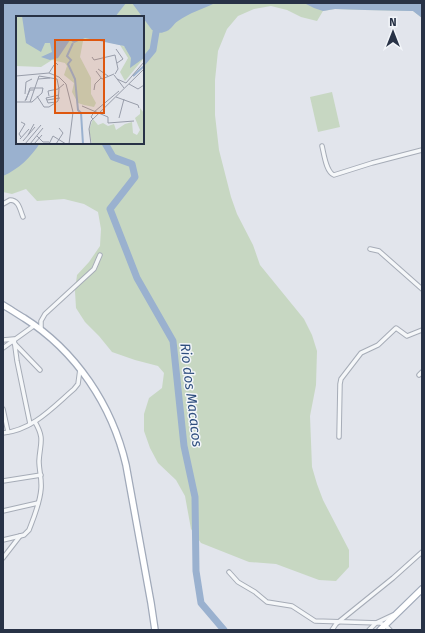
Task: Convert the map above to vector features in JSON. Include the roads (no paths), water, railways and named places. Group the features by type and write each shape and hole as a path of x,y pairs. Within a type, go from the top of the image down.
{"main road":[{"path":"3,306 35,325 68,355 92,385 116,430 128,475 155,630"},
{"path":"380,630 422,590"}],"street":[{"path":"322,146 328,169 331,174 334,175 422,150"},
{"path":"3,204 10,200 15,200 18,203 23,217"},
{"path":"370,249 379,251 422,289"},
{"path":"41,330 41,322 45,314 94,269 100,255"},
{"path":"3,348 35,325"},
{"path":"339,437 341,379 361,353 378,345 396,328 407,336 422,330"},
{"path":"3,340 14,341 40,370"},
{"path":"14,341 30,424"},
{"path":"3,410 5,433 18,430 35,422 74,389 78,384 80,369"},
{"path":"419,375 422,372"},
{"path":"3,540 24,535 29,530 38,503 41,488 39,461 41,437 35,422"},
{"path":"3,481 41,475"},
{"path":"3,511 38,503"},
{"path":"3,558 20,536"},
{"path":"332,630 336,624 393,578 422,552"},
{"path":"229,572 238,582 255,592 267,602 292,606 318,622 340,621 376,623 385,625 390,630"},
{"path":"369,630 376,623 397,614"}],"water":[{"path":"3,3 126,3 116,16 16,16 16,144 39,144 24,162 3,176"},
{"path":"132,3 215,3 176,22 168,30 161,33 152,30 144,19 144,16 142,16"},
{"path":"304,3 422,3 422,18 413,11 335,9 323,11"}],"waterway":[{"name":"Rio dos Macacos","path":"144,61 153,50 156,32"},
{"name":"Rio dos Macacos","path":"106,144 113,157 132,164 135,177 110,209 137,278 173,341 184,446 195,497 196,571 201,603 224,630"}]}
